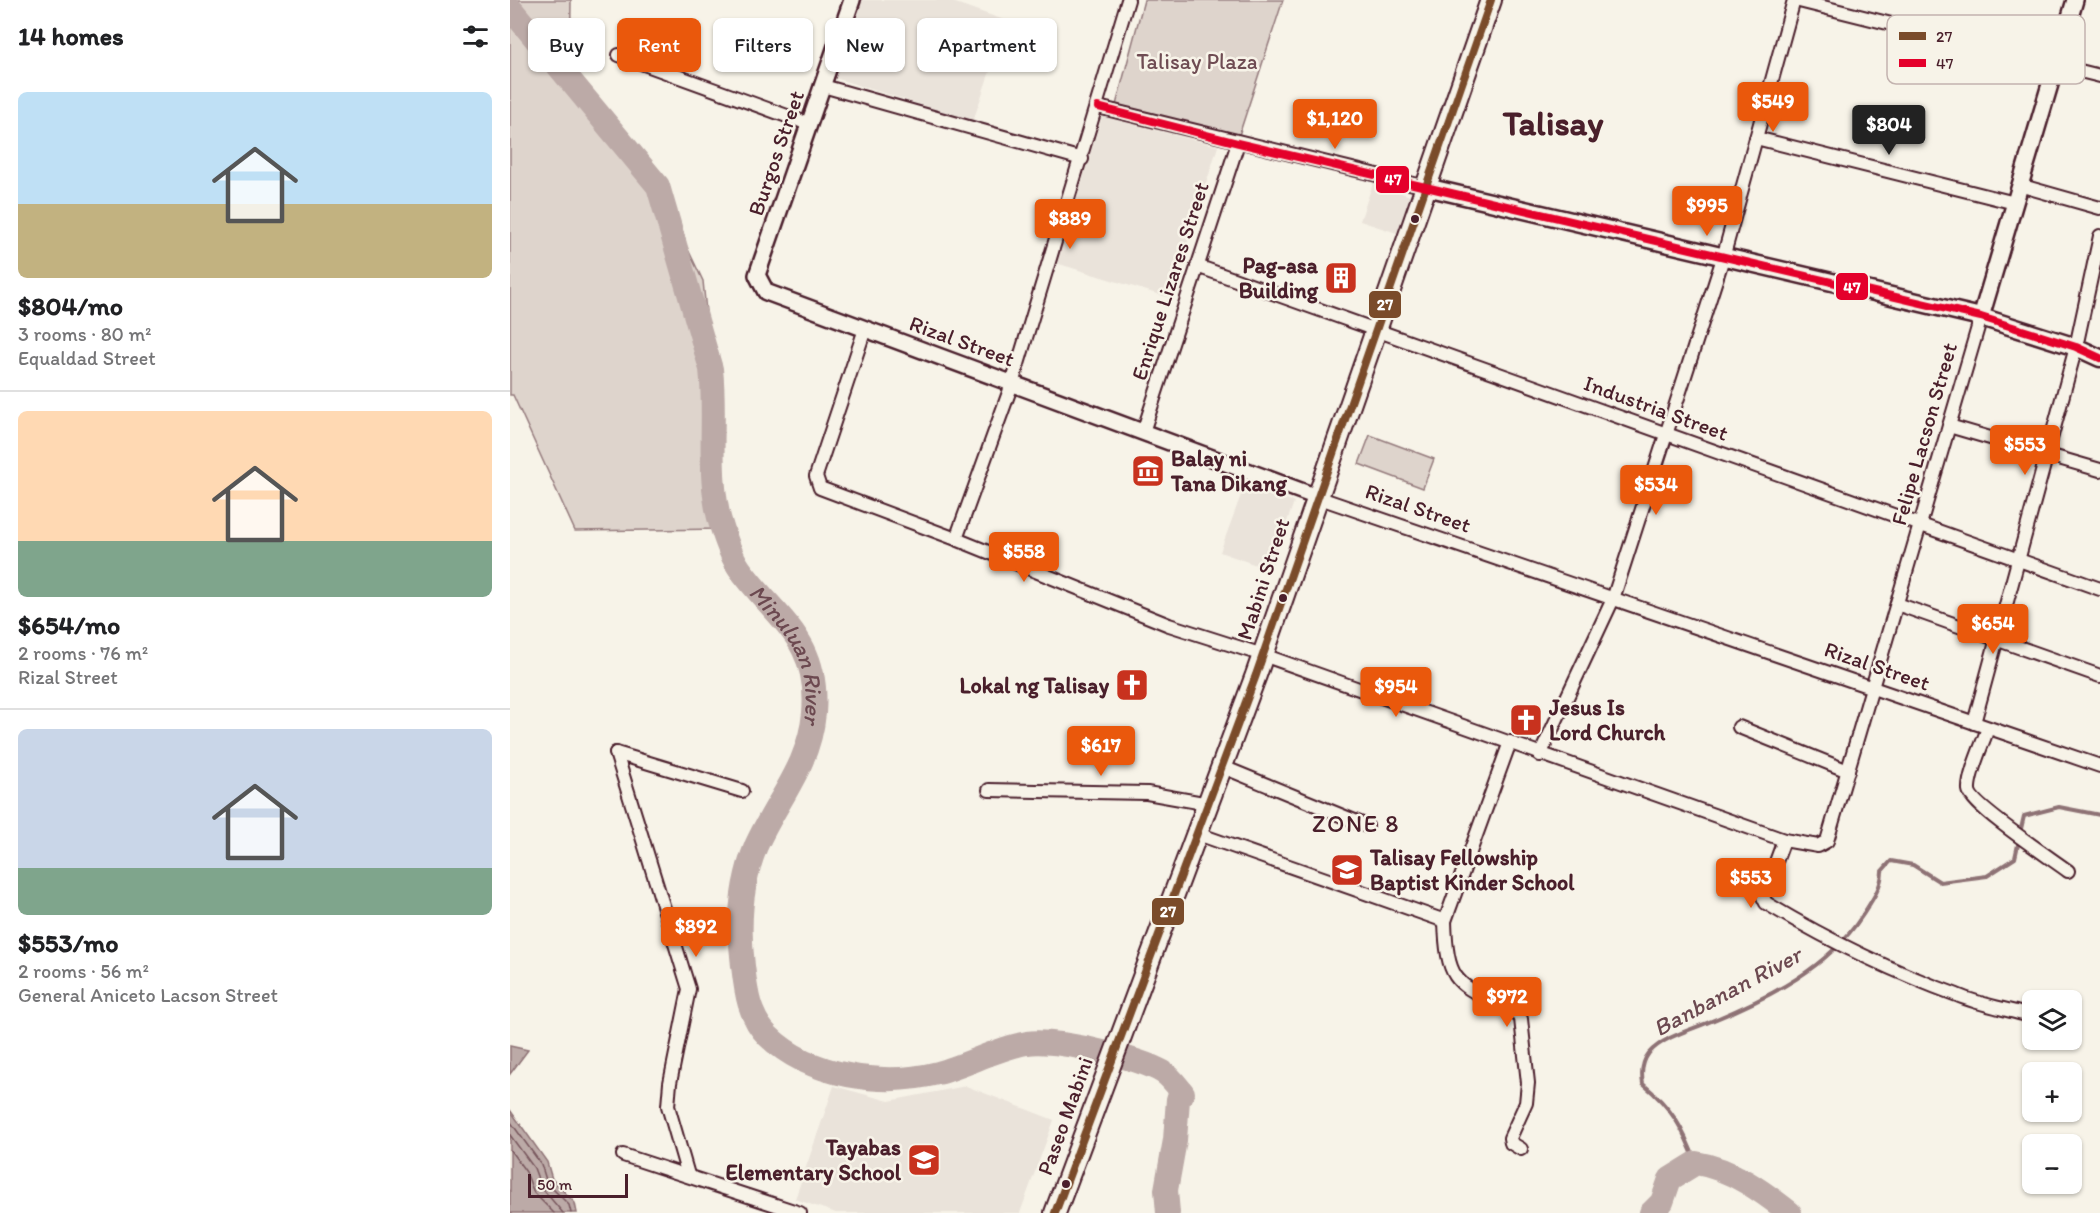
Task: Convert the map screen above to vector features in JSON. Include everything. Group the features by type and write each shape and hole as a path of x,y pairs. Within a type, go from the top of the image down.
{"main road":[{"name":"Mabini Street","path":"1120,1035 1198,834 1263,655 1491,0"},
{"path":"1426,187 1982,317 2076,347 2100,358"},
{"name":"Paseo Mabini","path":"1055,1213 1120,1035"}],"street":[{"name":"Burgos Street","path":"765,252 852,0"},
{"path":"956,539 1012,384 1098,107 1128,0"},
{"path":"1540,755 1613,599 1723,258 1795,0 1887,23"},
{"name":"Felipe Lacson Street","path":"2070,15 2074,0"},
{"path":"666,72 809,124"},
{"path":"2085,72 2100,76"},
{"name":"Felipe Lacson Street","path":"1784,840 1823,844 1827,841 2050,84"},
{"path":"823,86 1082,159"},
{"path":"1098,107 1238,143 1426,187"},
{"path":"1756,138 2015,203"},
{"name":"Enrique Lizares Street","path":"1143,432 1238,143"},
{"path":"2019,185 2100,208"},
{"path":"1974,723 2076,347 2100,236"},
{"name":"Rizal Street","path":"765,252 758,275 766,292 1317,497 2100,766"},
{"name":"Industria Street","path":"1197,266 2100,589"},
{"path":"865,328 816,476 820,488 956,539 1169,626 1263,655 1784,840 1763,897 1764,901 1845,946 1958,996 2022,1014"},
{"path":"1949,426 2100,470"},
{"path":"1897,604 2100,676"},
{"path":"1739,727 1848,771"},
{"path":"1988,728 1969,792 1987,812 2068,871"},
{"path":"1510,742 1445,921 1447,959 1458,983 1515,1012 1521,1019 1528,1083 1526,1103 1510,1138 1511,1143 1521,1149"},
{"path":"688,1175 668,1106 670,1083 689,989 616,753 742,791"},
{"path":"1222,767 1367,825"},
{"path":"989,790 1147,793 1209,804"},
{"path":"1198,834 1445,921"},
{"path":"623,1155 800,1213"}],"shaded area":[{"path":"862,0 947,0 998,18 917,18 917,72 990,72 973,121 835,78 837,72 905,72 905,18 856,18"},
{"path":"1102,116 1218,146 1170,298 1056,263"},
{"path":"1373,183 1410,196 1397,233 1360,221"},
{"path":"1245,484 1294,502 1270,570 1220,552"},
{"name":"Tayabas Elementary School","path":"834,1086 889,1101 966,1086 1054,1120 1020,1213 836,1213 795,1199"}],"green space":[{"path":"510,0 571,0 571,18 528,18 528,72 570,72 570,81 658,186 703,281 714,394 722,529 575,531 513,395 510,395"},
{"name":"Talisay Plaza","path":"1144,0 1283,0 1239,135 1116,105"},
{"path":"1370,435 1434,459 1423,488 1359,464"}],"water":[{"path":"510,1046 528,1050 510,1074"},
{"path":"510,1110 547,1162 552,1179 575,1203 577,1213 510,1213"}],"waterway":[{"name":"Minuluan River","path":"510,8 658,186 711,369 714,492 723,531 737,565 793,632 810,666 814,688 814,713 806,750 756,846 744,891 741,951 747,995 756,1021 768,1036 785,1050 805,1061 848,1075 872,1078 895,1079 938,1073 1005,1049 1040,1042 1096,1050 1151,1066 1166,1074 1183,1093 1178,1099 1175,1140 1166,1190 1168,1213"},
{"name":"Banbanan River","path":"2020,833 2024,816 2059,807 2100,815"},
{"name":"Banbanan River","path":"1696,1163 1686,1139 1669,1110 1643,1084 1643,1068 1649,1053 1671,1037 1735,1011 1776,991 1815,966 1848,934 1862,916 1878,889 1882,871 1891,861 1913,865 1940,882 1987,876 2015,858 2019,840"},
{"name":"Minuluan River","path":"1651,1213 1662,1202 1670,1179 1696,1163 1734,1176 1757,1189 1790,1213"}],"transit line":[{"name":"27","path":"1055,1213 1256,675 1491,0"},
{"name":"47","path":"1098,107 1238,143 1981,317 2076,347 2100,358"}],"place":[{"name":"Pag-asa Building","path":"1341,278"},
{"name":"Balay ni Tana Dikang","path":"1148,471"},
{"name":"Lokal ng Talisay","path":"1132,685"},
{"name":"Jesus Is Lord Church","path":"1526,720"},
{"name":"Talisay Fellowship Baptist Kinder School","path":"1347,870"},
{"name":"Tayabas Elementary School","path":"924,1160"}],"district":[{"name":"Talisay","path":"1553,123"},
{"name":"ZONE 8","path":"1356,823"}]}
